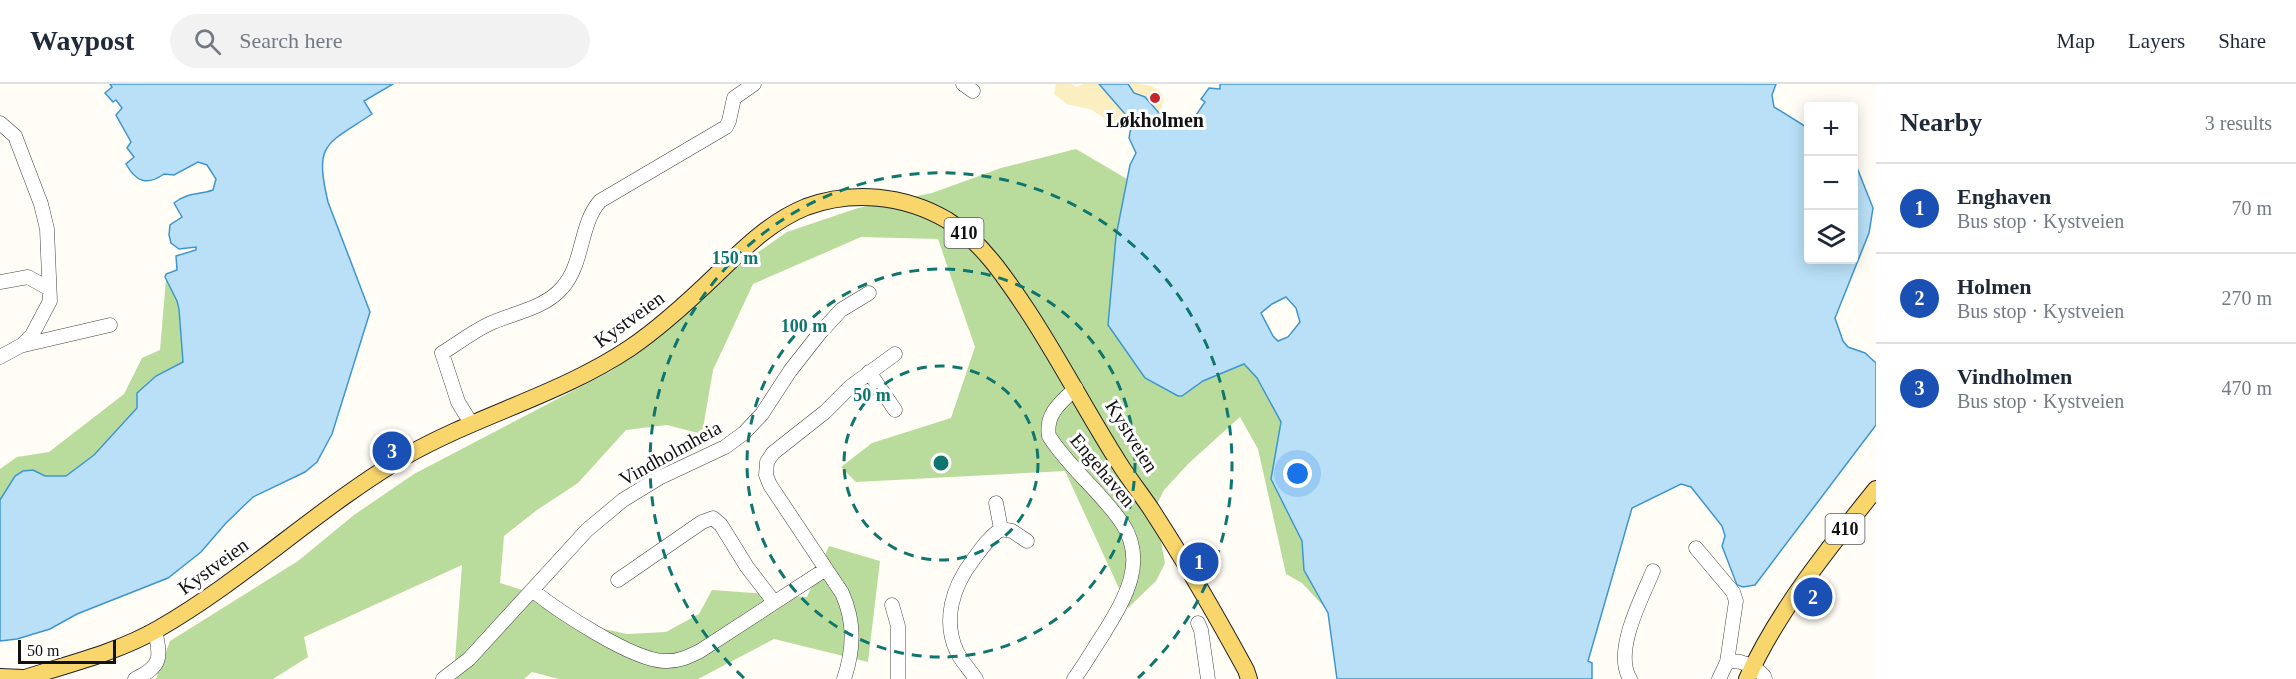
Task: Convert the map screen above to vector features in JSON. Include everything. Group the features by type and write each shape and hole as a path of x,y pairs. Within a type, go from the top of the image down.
{"main road":[{"name":"Kystveien","path":"0,677 22,679 99,655 156,630 200,604 368,479 471,423 564,385 632,347 676,313 743,248 783,218 828,201 867,196 928,210 970,238 1000,271 1076,388 1118,462 1150,507 1217,618 1249,679"},
{"name":"410","path":"1756,675 1789,604 1876,489"},
{"name":"Kystveien","path":"1217,618 1242,679"}],"street":[{"path":"471,423 458,402 442,353 488,324 547,301 563,288 572,271 591,211 600,201 726,127 734,98 754,84"},
{"path":"0,124 15,136 41,204 47,229 50,301 32,335 22,345"},
{"path":"0,282 28,277 48,288"},
{"name":"Vindholmheia","path":"442,679 469,659 587,530 623,500 659,478 725,447 744,433 762,414 790,371 819,334 841,310 869,293"},
{"path":"1,353 22,345 110,325"},
{"path":"844,679 853,637 852,620 842,593 770,485 766,475 767,462 780,446 825,412 869,372 895,354"},
{"path":"869,372 895,410"},
{"name":"Engehaven","path":"1074,679 1122,603 1130,586 1134,567 1131,543 1122,522 1049,436 1048,419 1059,403 1076,388"},
{"path":"996,503 1001,529"},
{"path":"618,579 702,522 713,518 721,525 747,567 774,602"},
{"path":"976,679 957,651 952,634 951,616 957,584 970,564 995,533 1001,529 1012,531 1027,541"},
{"path":"1696,548 1733,592 1736,601 1727,662 1719,679"},
{"path":"532,590 556,610 590,629 643,656 666,661 683,659 700,651 826,569"},
{"path":"1630,679 1625,664 1625,646 1653,570"},
{"path":"892,604 898,626 898,679"},
{"path":"1198,623 1208,679"},
{"path":"135,679 149,672 157,664 159,651 156,630"},
{"path":"1727,662 1738,661 1756,675"}],"green space":[{"path":"1076,149 1127,179 1116,236 1108,325 1182,396 1203,381 1244,364 1257,378 1281,422 1271,479 1302,541 1304,570 1326,609 1302,583 1286,574 1258,449 1240,417 1189,463 1164,490 1155,508 1165,563 1156,581 1128,608 1065,471 856,482 841,467 872,443 951,418 975,347 938,239 861,237 753,284 713,370 702,434 667,425 626,430 578,483 537,510 504,536 500,583 553,600 581,624 627,634 666,632 699,614 712,590 807,597 829,546 880,561 868,662 774,639 698,679 559,679 532,672 524,679 435,679 455,661 462,565 304,637 308,657 273,679 156,679 170,641 298,561 354,515 414,474 611,371 672,326 727,274 787,232 858,208 932,193 1001,168"},
{"path":"166,279 179,309 183,362 156,376 137,408 94,455 66,476 45,476 33,470 15,476 0,500 0,469 17,457 49,452 124,394 142,358 160,350"}],"sand":[{"path":"1056,84 1071,84 1076,87 1083,84 1099,84 1132,122 1121,129 1092,110 1067,104 1054,94"},
{"name":"Løkholmen","path":"1128,84 1145,85 1159,91 1164,100 1159,113 1145,97 1134,93"}],"water":[{"path":"110,84 393,84 364,101 372,114 334,140 324,156 322,167 328,202 370,312 332,434 317,462 305,472 253,497 201,552 168,578 77,614 50,629 17,639 0,641 0,500 15,476 23,471 33,470 45,476 66,476 94,455 137,408 137,393 156,376 183,362 179,309 165,277 166,274 177,270 176,256 196,250 196,247 179,249 171,243 170,225 182,217 174,203 189,195 213,190 216,179 207,165 198,162 174,175 164,174 152,180 142,180 134,175 126,164 134,157 127,148 131,142 116,115 122,108 116,100 113,102 105,93 112,87"},
{"path":"1099,84 1128,84 1134,93 1145,97 1159,113 1179,125 1192,121 1205,102 1201,99 1209,88 1220,89 1220,84 1776,84 1772,95 1774,107 1804,126 1804,264 1857,264 1835,318 1843,341 1848,347 1865,353 1876,363 1876,425 1755,585 1743,587 1737,585 1722,546 1725,536 1722,526 1691,487 1681,484 1632,508 1588,661 1592,663 1592,679 1337,679 1328,613 1304,570 1302,541 1271,479 1281,422 1257,378 1244,364 1203,381 1182,396 1178,396 1145,378 1108,325 1116,236 1130,165 1136,153 1129,138 1132,122","holes":["1286,297 1296,308 1300,322 1288,337 1278,341 1261,313"]},
{"path":"1858,170 1873,208 1869,233 1858,260"}],"place":[{"name":"Løkholmen","path":"1155,98"},
{"name":"Vindholmen","path":"392,451"},
{"name":"Enghaven","path":"1199,562"},
{"name":"Holmen","path":"1813,597"}]}
